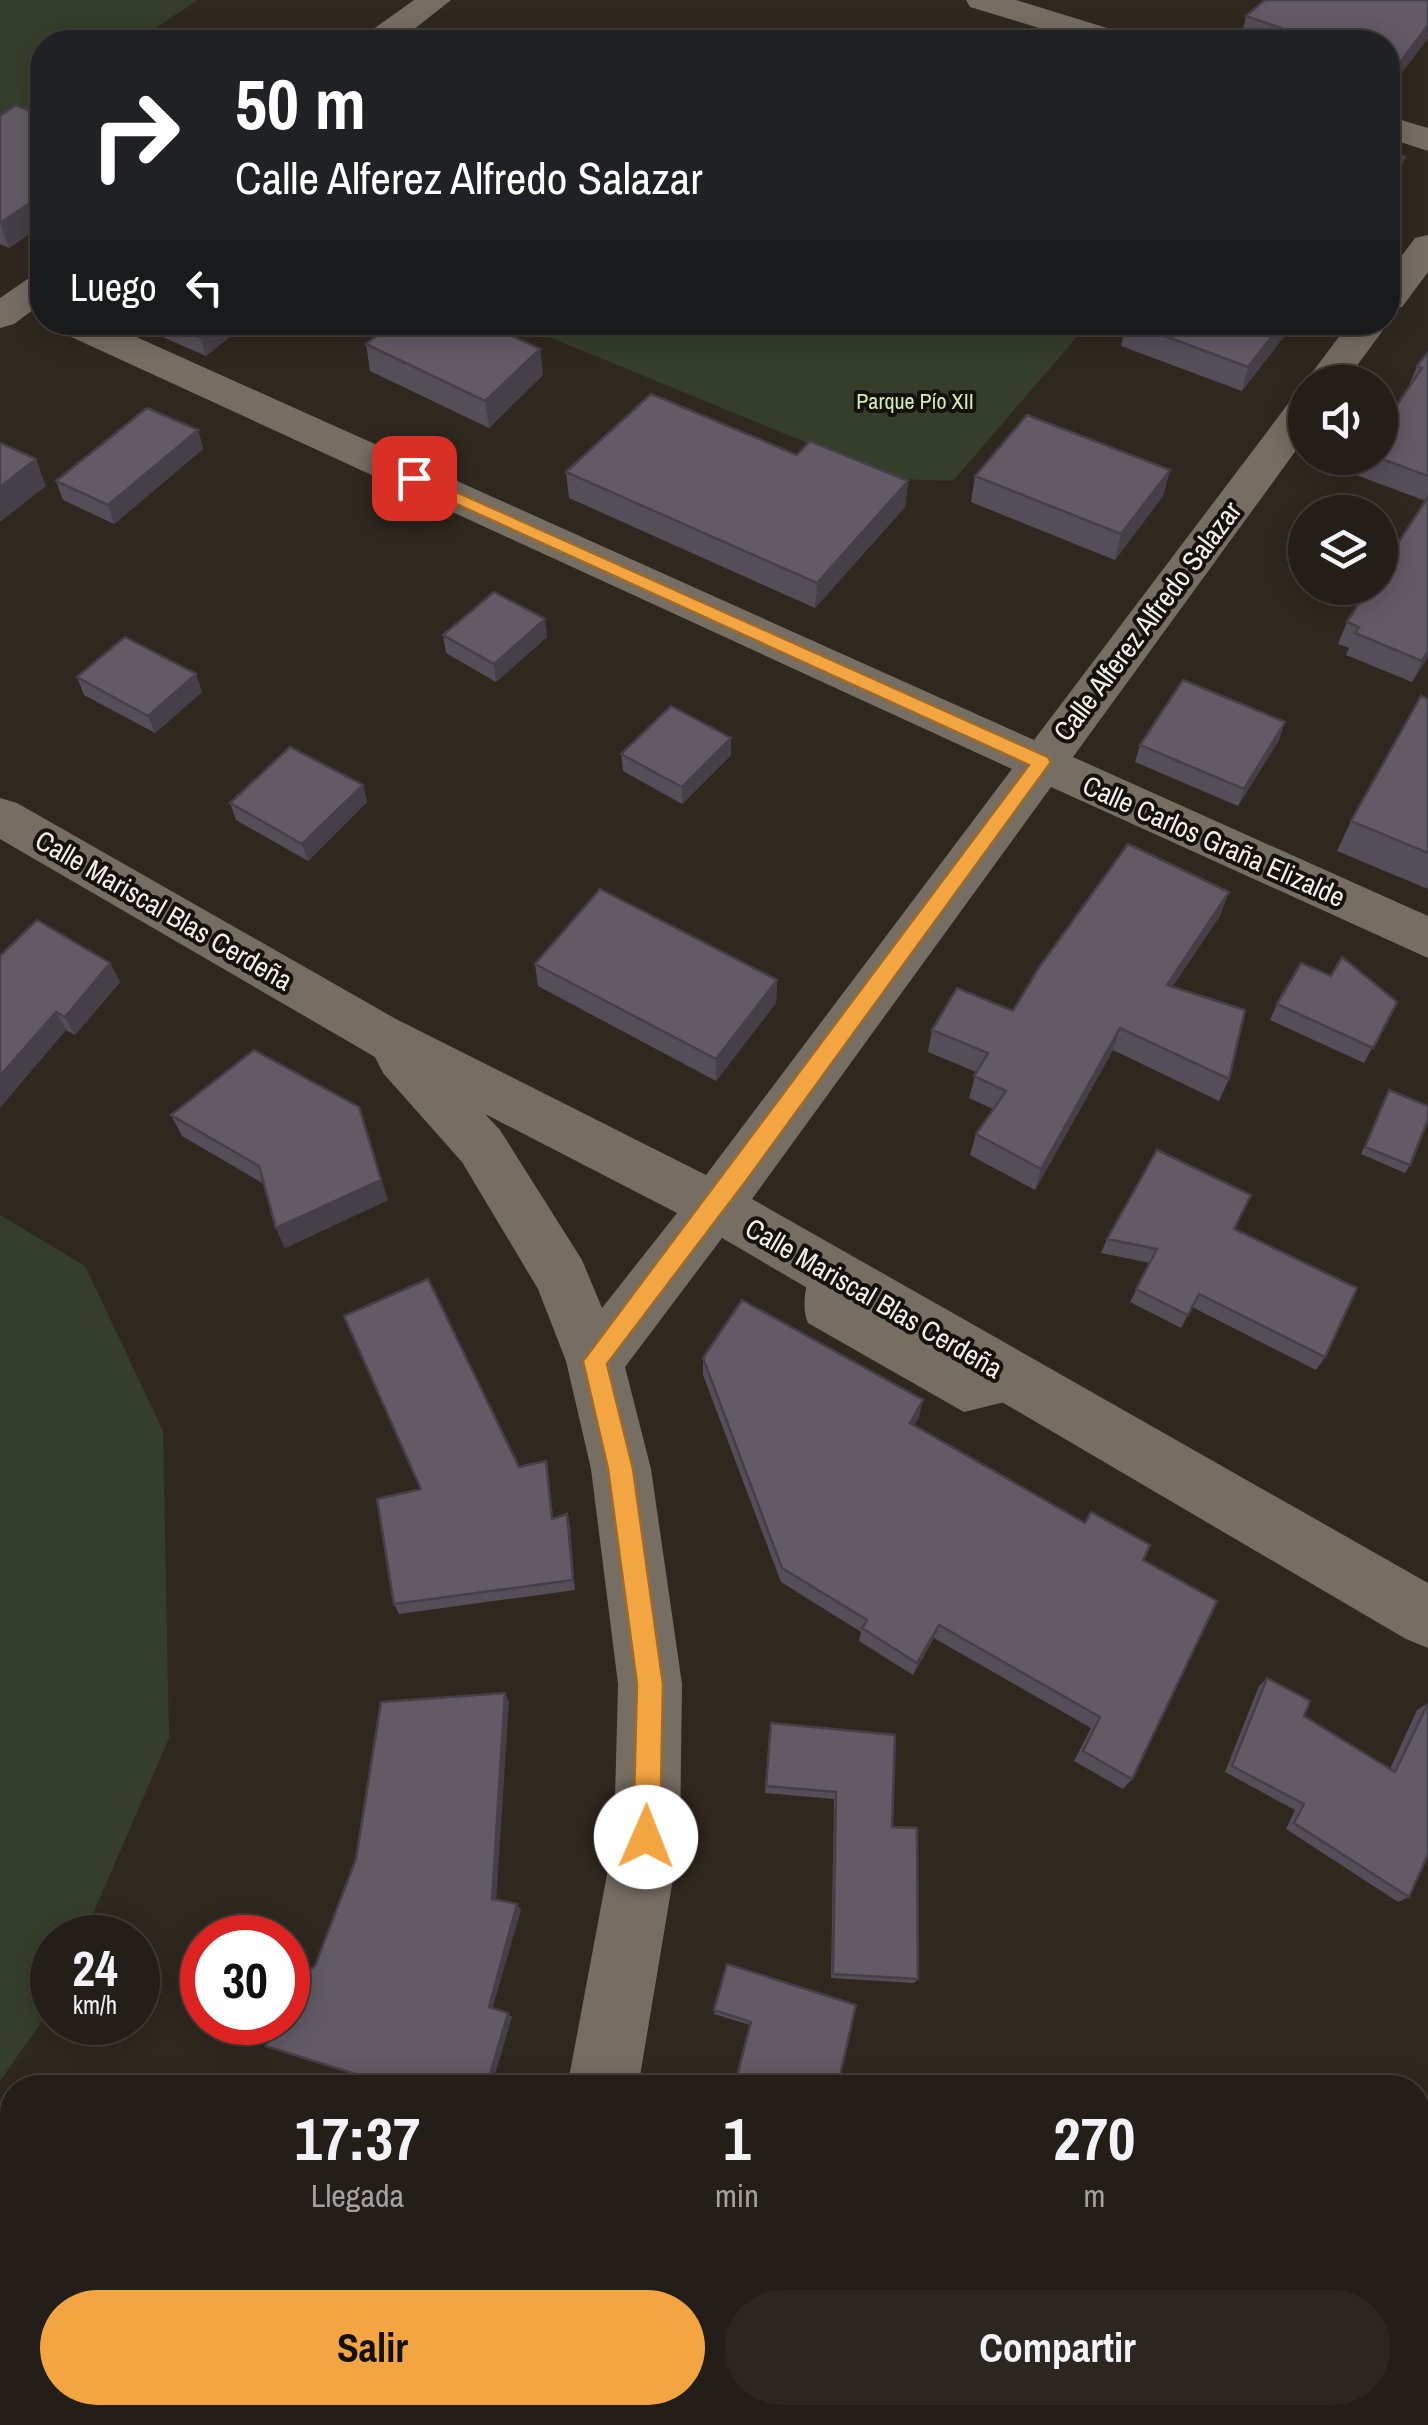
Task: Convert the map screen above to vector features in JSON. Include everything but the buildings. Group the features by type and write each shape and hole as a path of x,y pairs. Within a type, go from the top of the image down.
{"street":[{"path":"394,30 435,0"},
{"path":"982,0 1079,30"},
{"path":"1400,131 1428,140"},
{"path":"1400,283 1428,246"},
{"name":"Calle Carlos Graña Elizalde","path":"99,335 1428,938"},
{"path":"1338,365 1360,335"},
{"name":"Calle Alferez Alfredo Salazar","path":"595,1361 715,1206 1288,432"},
{"name":"Calle Mariscal Blas Cerdeña","path":"0,816 378,1034 715,1206 1428,1618"},
{"path":"378,1034 491,1161 562,1278 595,1361 621,1469 650,1684 646,1837 604,2075"}],"path":[{"path":"1398,416 1412,421"}],"green space":[{"path":"0,0 198,0 152,30 30,30 30,111 10,125 0,120"},
{"name":"Parque Pío XII","path":"544,335 1079,335 953,481 895,479"},
{"path":"0,1215 85,1266 163,1431 169,1738 93,1915 30,1915 30,2038 4,2075 0,2075"}],"route":[{"path":"414,478 1041,762 738,1174 595,1361 621,1469 650,1684 646,1837"}]}
